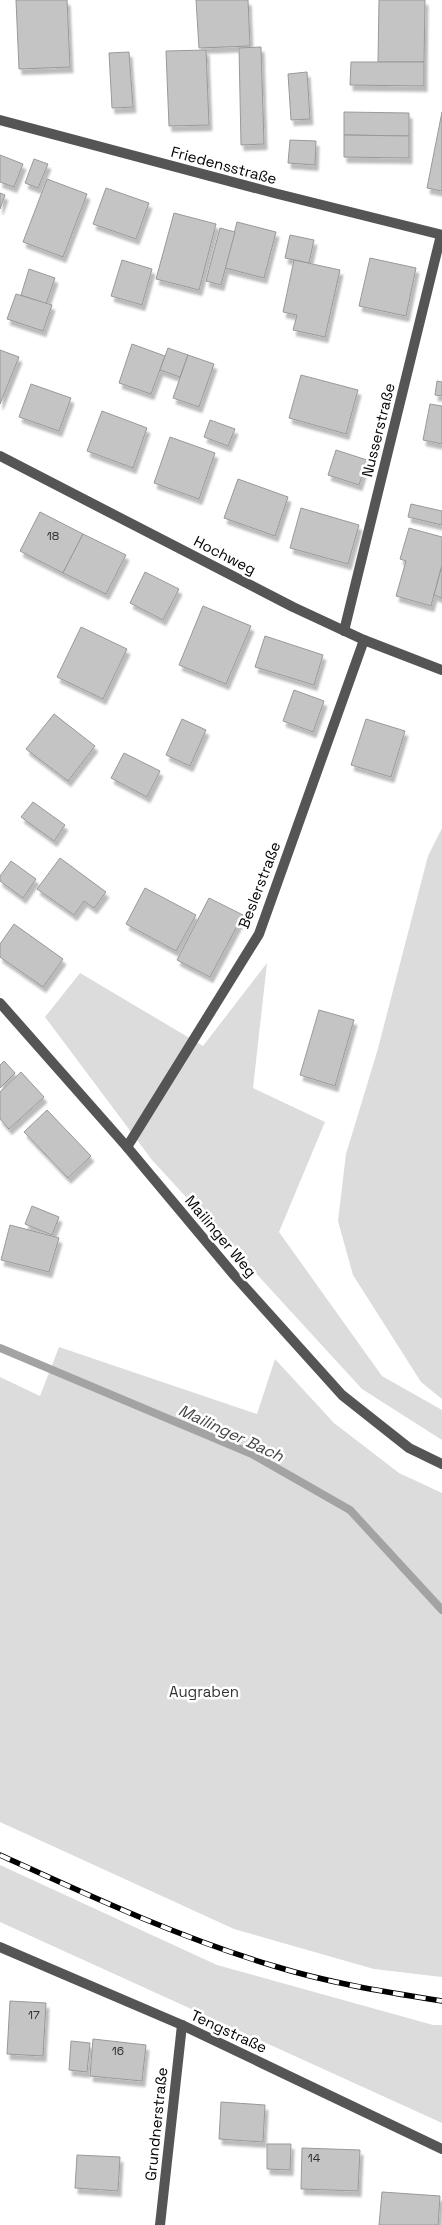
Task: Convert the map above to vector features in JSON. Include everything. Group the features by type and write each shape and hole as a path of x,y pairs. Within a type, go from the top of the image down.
{"street":[{"name":"Friedensstraße","path":"0,120 441,235"},
{"name":"Nusserstraße","path":"344,632 441,235"},
{"name":"Hochweg","path":"0,456 344,632 442,670"},
{"name":"Beslerstraße","path":"127,1147 259,934 364,640"},
{"name":"Mailinger Weg","path":"0,1003 127,1147 234,1276 342,1395 409,1448 442,1464"},
{"name":"Tengstraße","path":"0,1947 182,2025 442,2150"},
{"name":"Grundnerstraße","path":"160,2225 182,2025"}],"green space":[{"path":"442,828 442,1399 421,1382 353,1275 338,1221 346,1154 377,1052 428,856"},
{"path":"267,963 253,1088 325,1122 279,1232 382,1376 442,1410 442,1440 362,1389 152,1160 45,1017 80,973 203,1046"},
{"name":"Augraben","path":"59,1347 257,1414 275,1359 334,1423 399,1473 442,1493 442,1977 374,1969 234,1929 0,1822 0,1377 40,1396"},
{"path":"0,1865 217,1965 433,2025 442,2025 442,2123 0,1922"}],"building":[{"path":"16,0 67,0 70,67 19,69"},
{"path":"196,0 248,0 250,46 199,48"},
{"path":"379,0 425,0 424,62 378,62"},
{"path":"261,47 264,144 241,145 239,48"},
{"path":"206,50 209,125 169,126 166,51"},
{"path":"129,52 133,107 112,108 109,53"},
{"path":"351,62 424,62 424,86 350,85"},
{"path":"307,72 310,119 291,120 288,74"},
{"path":"344,112 409,113 409,136 344,135"},
{"path":"442,112 442,191 427,188"},
{"path":"344,135 409,136 409,158 344,157"},
{"path":"290,140 316,141 315,165 288,163"},
{"path":"0,155 23,164 14,187 0,182"},
{"path":"34,159 48,164 38,188 25,183"},
{"path":"47,179 87,194 63,257 23,242"},
{"path":"106,188 149,203 136,239 93,224"},
{"path":"0,193 5,195 0,209"},
{"path":"174,213 216,224 199,290 156,279"},
{"path":"237,222 276,232 264,278 225,268"},
{"path":"220,228 235,232 221,285 206,281"},
{"path":"290,235 314,240 309,263 285,258"},
{"path":"370,258 416,268 406,316 359,306"},
{"path":"122,260 152,269 142,305 111,296"},
{"path":"294,260 340,270 325,337 293,330 297,315 283,312"},
{"path":"29,269 55,278 46,304 21,295"},
{"path":"16,294 52,305 43,331 7,319"},
{"path":"132,344 165,356 151,394 119,383"},
{"path":"168,348 188,355 180,377 160,370"},
{"path":"0,350 19,357 0,404"},
{"path":"188,355 214,364 199,407 173,398"},
{"path":"301,375 358,390 346,434 289,418"},
{"path":"437,381 442,382 442,396 435,395"},
{"path":"31,384 71,398 59,431 19,417"},
{"path":"430,404 442,406 442,444 423,440"},
{"path":"102,411 147,428 133,468 87,451"},
{"path":"210,420 235,429 228,446 204,437"},
{"path":"170,437 215,453 199,499 154,483"},
{"path":"336,450 367,460 359,485 328,475"},
{"path":"238,479 288,497 275,536 224,518"},
{"path":"411,504 442,511 442,525 408,517"},
{"path":"301,508 359,525 348,564 290,548"},
{"path":"40,512 83,534 63,573 20,551"},
{"path":"409,528 442,537 442,565 431,606 396,596 406,561 400,559"},
{"path":"83,534 126,555 106,594 63,573"},
{"path":"442,569 442,598 434,595"},
{"path":"145,572 179,589 163,620 130,603"},
{"path":"203,606 251,626 226,684 179,665"},
{"path":"81,627 127,649 103,699 57,677"},
{"path":"265,636 323,655 314,685 255,667"},
{"path":"294,690 324,701 313,732 283,721"},
{"path":"54,714 95,746 68,781 26,749"},
{"path":"182,719 206,730 190,766 166,755"},
{"path":"366,719 405,731 391,777 351,765"},
{"path":"124,753 160,771 147,797 111,778"},
{"path":"33,802 65,825 54,841 21,817"},
{"path":"60,858 106,892 94,908 84,901 74,915 37,889"},
{"path":"11,861 36,879 23,898 0,881 0,876"},
{"path":"145,888 196,915 176,951 126,924"},
{"path":"209,898 243,915 210,977 177,960"},
{"path":"14,924 63,959 43,987 0,957 0,944"},
{"path":"319,1010 354,1020 335,1086 300,1075"},
{"path":"4,1061 15,1073 0,1088 0,1065"},
{"path":"21,1072 44,1097 9,1129 0,1119 0,1092"},
{"path":"47,1110 91,1156 68,1178 24,1132"},
{"path":"32,1206 59,1217 52,1235 25,1224"},
{"path":"10,1225 59,1238 49,1272 1,1260"},
{"path":"10,2001 46,2003 43,2056 7,2054"},
{"path":"93,2039 146,2045 142,2081 90,2076"},
{"path":"71,2041 90,2043 87,2072 69,2070"},
{"path":"221,2102 265,2105 263,2142 219,2139"},
{"path":"267,2144 291,2144 290,2170 267,2169"},
{"path":"302,2148 360,2150 358,2191 301,2189"},
{"path":"77,2155 120,2157 118,2191 75,2188"},
{"path":"382,2192 440,2196 438,2225 379,2225"}],"waterway":[{"name":"Mailinger Bach","path":"0,1348 252,1454 350,1510 442,1610"}],"railway":[{"path":"0,1855 136,1915 239,1955 295,1972 337,1982 442,2001"}]}
